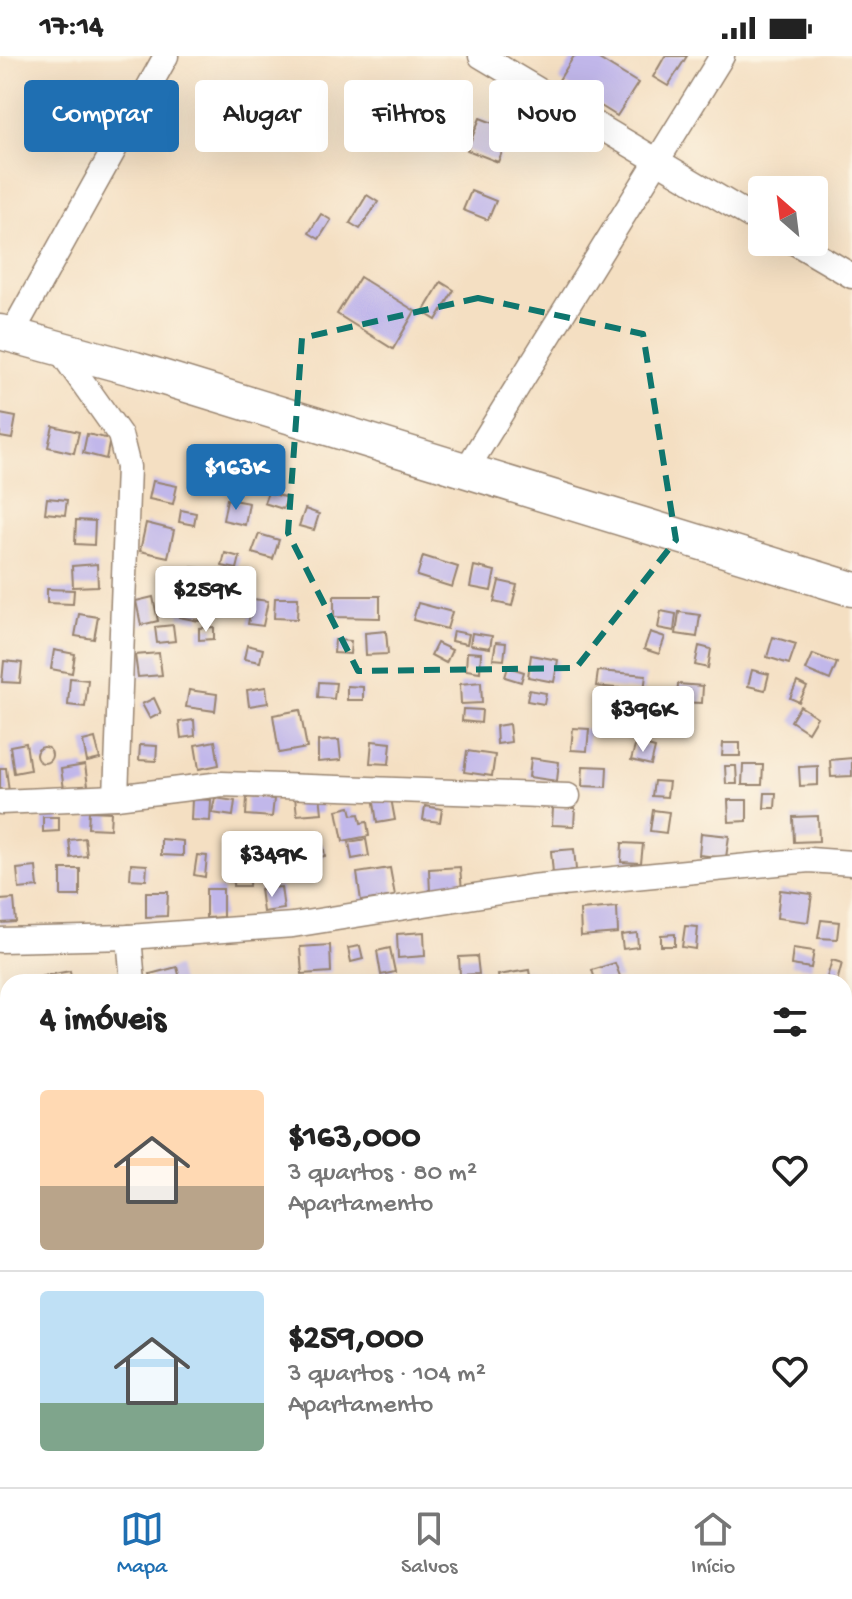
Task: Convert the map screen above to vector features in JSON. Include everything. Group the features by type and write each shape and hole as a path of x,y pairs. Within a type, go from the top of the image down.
{"main road":[{"path":"6,334 466,470 852,589"}],"street":[{"path":"6,334 166,56"},
{"path":"481,56 748,215"},
{"path":"466,470 660,162 722,56"},
{"path":"818,256 852,276"},
{"path":"59,349 120,435 128,467 116,797"},
{"path":"0,802 116,797 222,784 568,796"},
{"path":"0,940 129,937 293,925 546,886 809,860 852,863"},
{"path":"129,937 132,974"}],"highlighted area":[{"path":"478,298 643,334 676,540 576,668 358,671 288,533 302,338"}],"building":[{"path":"574,56 594,56 638,83 617,116 604,108 604,80 559,80"},
{"path":"665,56 687,56 668,86 653,77"},
{"path":"480,118 489,121 489,152 502,152 498,162 472,152 473,135"},
{"path":"471,191 496,201 488,220 463,210"},
{"path":"367,195 378,202 360,229 350,223"},
{"path":"321,214 331,220 319,239 309,233"},
{"path":"360,277 415,311 393,349 337,314"},
{"path":"441,282 454,290 436,320 423,312"},
{"path":"0,414 16,417 12,439 0,437"},
{"path":"53,426 79,432 74,453 48,447"},
{"path":"87,434 110,439 106,459 83,453"},
{"path":"153,481 177,486 173,504 149,499"},
{"path":"268,492 287,498 283,509 264,503"},
{"path":"47,498 67,500 65,515 45,513"},
{"path":"227,499 249,503 245,525 223,520"},
{"path":"305,509 319,514 314,530 299,526"},
{"path":"181,510 196,513 194,525 179,522"},
{"path":"76,520 95,521 94,545 75,544"},
{"path":"146,523 174,530 168,557 140,551"},
{"path":"259,534 279,540 273,559 252,553"},
{"path":"225,553 240,557 237,569 222,566"},
{"path":"423,556 458,567 452,587 417,576"},
{"path":"97,564 98,586 73,587 72,566"},
{"path":"474,566 495,571 491,591 470,587"},
{"path":"185,567 200,568 198,595 183,594"},
{"path":"499,581 517,585 512,606 494,602"},
{"path":"47,589 74,590 73,604 47,603"},
{"path":"334,596 380,596 380,618 334,617"},
{"path":"153,597 158,621 141,625 136,601"},
{"path":"275,598 298,598 297,619 274,618"},
{"path":"253,599 268,601 263,626 248,624"},
{"path":"182,600 202,604 199,621 179,617"},
{"path":"418,603 452,612 447,629 413,620"},
{"path":"661,611 676,614 674,631 658,628"},
{"path":"679,612 700,615 697,637 676,634"},
{"path":"79,614 98,617 94,639 75,636"},
{"path":"173,625 175,641 157,643 155,627"},
{"path":"214,627 214,639 199,640 199,628"},
{"path":"386,631 388,654 366,655 365,633"},
{"path":"453,631 469,634 467,644 451,641"},
{"path":"650,632 665,637 659,654 644,649"},
{"path":"472,633 492,636 490,648 470,645"},
{"path":"773,637 796,644 789,664 767,657"},
{"path":"335,640 351,641 350,654 334,653"},
{"path":"496,642 506,643 504,660 493,659"},
{"path":"437,643 452,650 446,663 431,655"},
{"path":"247,645 263,649 260,662 244,659"},
{"path":"699,646 711,649 708,668 695,665"},
{"path":"54,650 75,654 72,673 51,669"},
{"path":"467,652 481,653 480,672 466,670"},
{"path":"159,653 162,675 138,677 135,655"},
{"path":"813,654 837,663 830,680 806,670"},
{"path":"531,655 558,660 554,682 528,677"},
{"path":"4,661 22,663 20,683 2,682"},
{"path":"508,667 524,672 521,682 505,677"},
{"path":"752,670 769,674 765,690 748,686"},
{"path":"598,671 646,675 644,691 596,686"},
{"path":"70,678 88,680 85,707 68,705"},
{"path":"319,682 336,683 334,699 318,697"},
{"path":"481,682 482,703 461,704 460,684"},
{"path":"797,682 807,687 799,702 790,698"},
{"path":"678,684 703,686 702,703 677,702"},
{"path":"347,686 363,687 363,700 347,700"},
{"path":"266,687 268,703 249,706 247,690"},
{"path":"189,690 217,694 215,711 186,707"},
{"path":"529,690 546,693 544,704 527,701"},
{"path":"154,698 161,713 150,719 142,704"},
{"path":"620,704 644,709 640,728 616,723"},
{"path":"800,706 817,717 808,732 791,721"},
{"path":"463,709 482,710 481,723 462,721"},
{"path":"300,710 307,748 279,753 273,715"},
{"path":"194,720 195,736 181,738 179,722"},
{"path":"509,724 511,742 497,744 496,726"},
{"path":"573,728 589,729 587,751 571,750"},
{"path":"95,738 100,759 87,762 83,741"},
{"path":"339,740 341,760 318,762 318,741"},
{"path":"215,741 219,765 199,769 195,745"},
{"path":"372,741 391,743 389,764 370,763"},
{"path":"26,743 30,770 14,773 10,746"},
{"path":"636,743 655,748 651,765 631,760"},
{"path":"723,743 740,743 740,756 722,756"},
{"path":"140,745 157,746 156,761 139,760"},
{"path":"41,747 47,747 52,755 50,761 41,763 36,758 36,752"},
{"path":"467,751 495,755 492,776 464,772"},
{"path":"531,758 559,762 557,781 529,777"},
{"path":"852,758 852,776 831,777 830,760"},
{"path":"85,765 88,786 64,789 61,769"},
{"path":"743,765 763,765 762,785 742,785"},
{"path":"583,766 607,767 606,787 582,786"},
{"path":"725,766 736,766 737,784 726,784"},
{"path":"818,766 818,785 800,786 799,767"},
{"path":"0,768 6,768 9,792 0,793"},
{"path":"654,781 669,782 667,797 652,796"},
{"path":"390,793 395,820 377,823 373,796"},
{"path":"765,793 776,793 775,808 764,808"},
{"path":"320,795 322,813 297,815 295,797"},
{"path":"247,797 274,799 272,817 246,815"},
{"path":"215,798 235,801 233,816 212,813"},
{"path":"192,799 211,800 210,821 191,820"},
{"path":"728,800 747,800 747,821 729,822"},
{"path":"425,806 442,809 440,822 423,820"},
{"path":"350,807 352,815 359,814 361,823 367,822 369,836 343,841 337,810"},
{"path":"553,808 575,808 574,826 552,825"},
{"path":"653,810 669,812 666,833 650,831"},
{"path":"89,811 111,812 110,829 88,828"},
{"path":"818,816 819,841 794,842 793,817"},
{"path":"43,817 59,817 59,831 43,832"},
{"path":"701,833 729,836 726,858 699,855"},
{"path":"85,838 87,856 71,858 69,840"},
{"path":"161,839 183,841 183,856 161,855"},
{"path":"366,839 369,856 352,859 349,842"},
{"path":"622,843 643,844 641,863 621,862"},
{"path":"255,844 271,844 272,857 255,857"},
{"path":"323,845 325,856 309,859 307,848"},
{"path":"574,849 576,870 553,873 551,851"},
{"path":"197,855 207,856 205,877 194,875"},
{"path":"131,864 147,865 146,880 130,879"},
{"path":"297,865 299,878 287,880 284,867"},
{"path":"36,867 38,887 19,889 17,869"},
{"path":"460,867 462,891 430,893 429,869"},
{"path":"390,868 395,896 361,901 357,873"},
{"path":"61,869 80,869 80,896 61,896"},
{"path":"234,869 250,869 249,886 233,886"},
{"path":"281,887 284,909 263,912 260,889"},
{"path":"206,889 223,889 223,917 206,918"},
{"path":"780,890 812,894 808,922 777,918"},
{"path":"146,892 168,892 167,916 146,917"},
{"path":"14,899 16,922 0,923 0,900"},
{"path":"617,907 618,933 581,936 580,910"},
{"path":"821,920 839,922 837,939 818,938"},
{"path":"685,926 698,927 696,949 682,947"},
{"path":"424,932 425,956 398,958 397,934"},
{"path":"637,933 638,947 623,949 621,935"},
{"path":"675,934 675,946 661,946 661,935"},
{"path":"330,945 331,972 302,974 300,947"},
{"path":"360,946 363,959 351,962 348,948"},
{"path":"390,948 395,972 381,974 377,951"},
{"path":"793,948 814,951 811,968 791,965"},
{"path":"477,956 479,974 460,974 459,957"},
{"path":"832,960 842,963 839,974 828,974"},
{"path":"615,963 619,974 593,974 592,970"},
{"path":"177,967 179,974 150,974"},
{"path":"529,970 530,974 504,974"}]}
